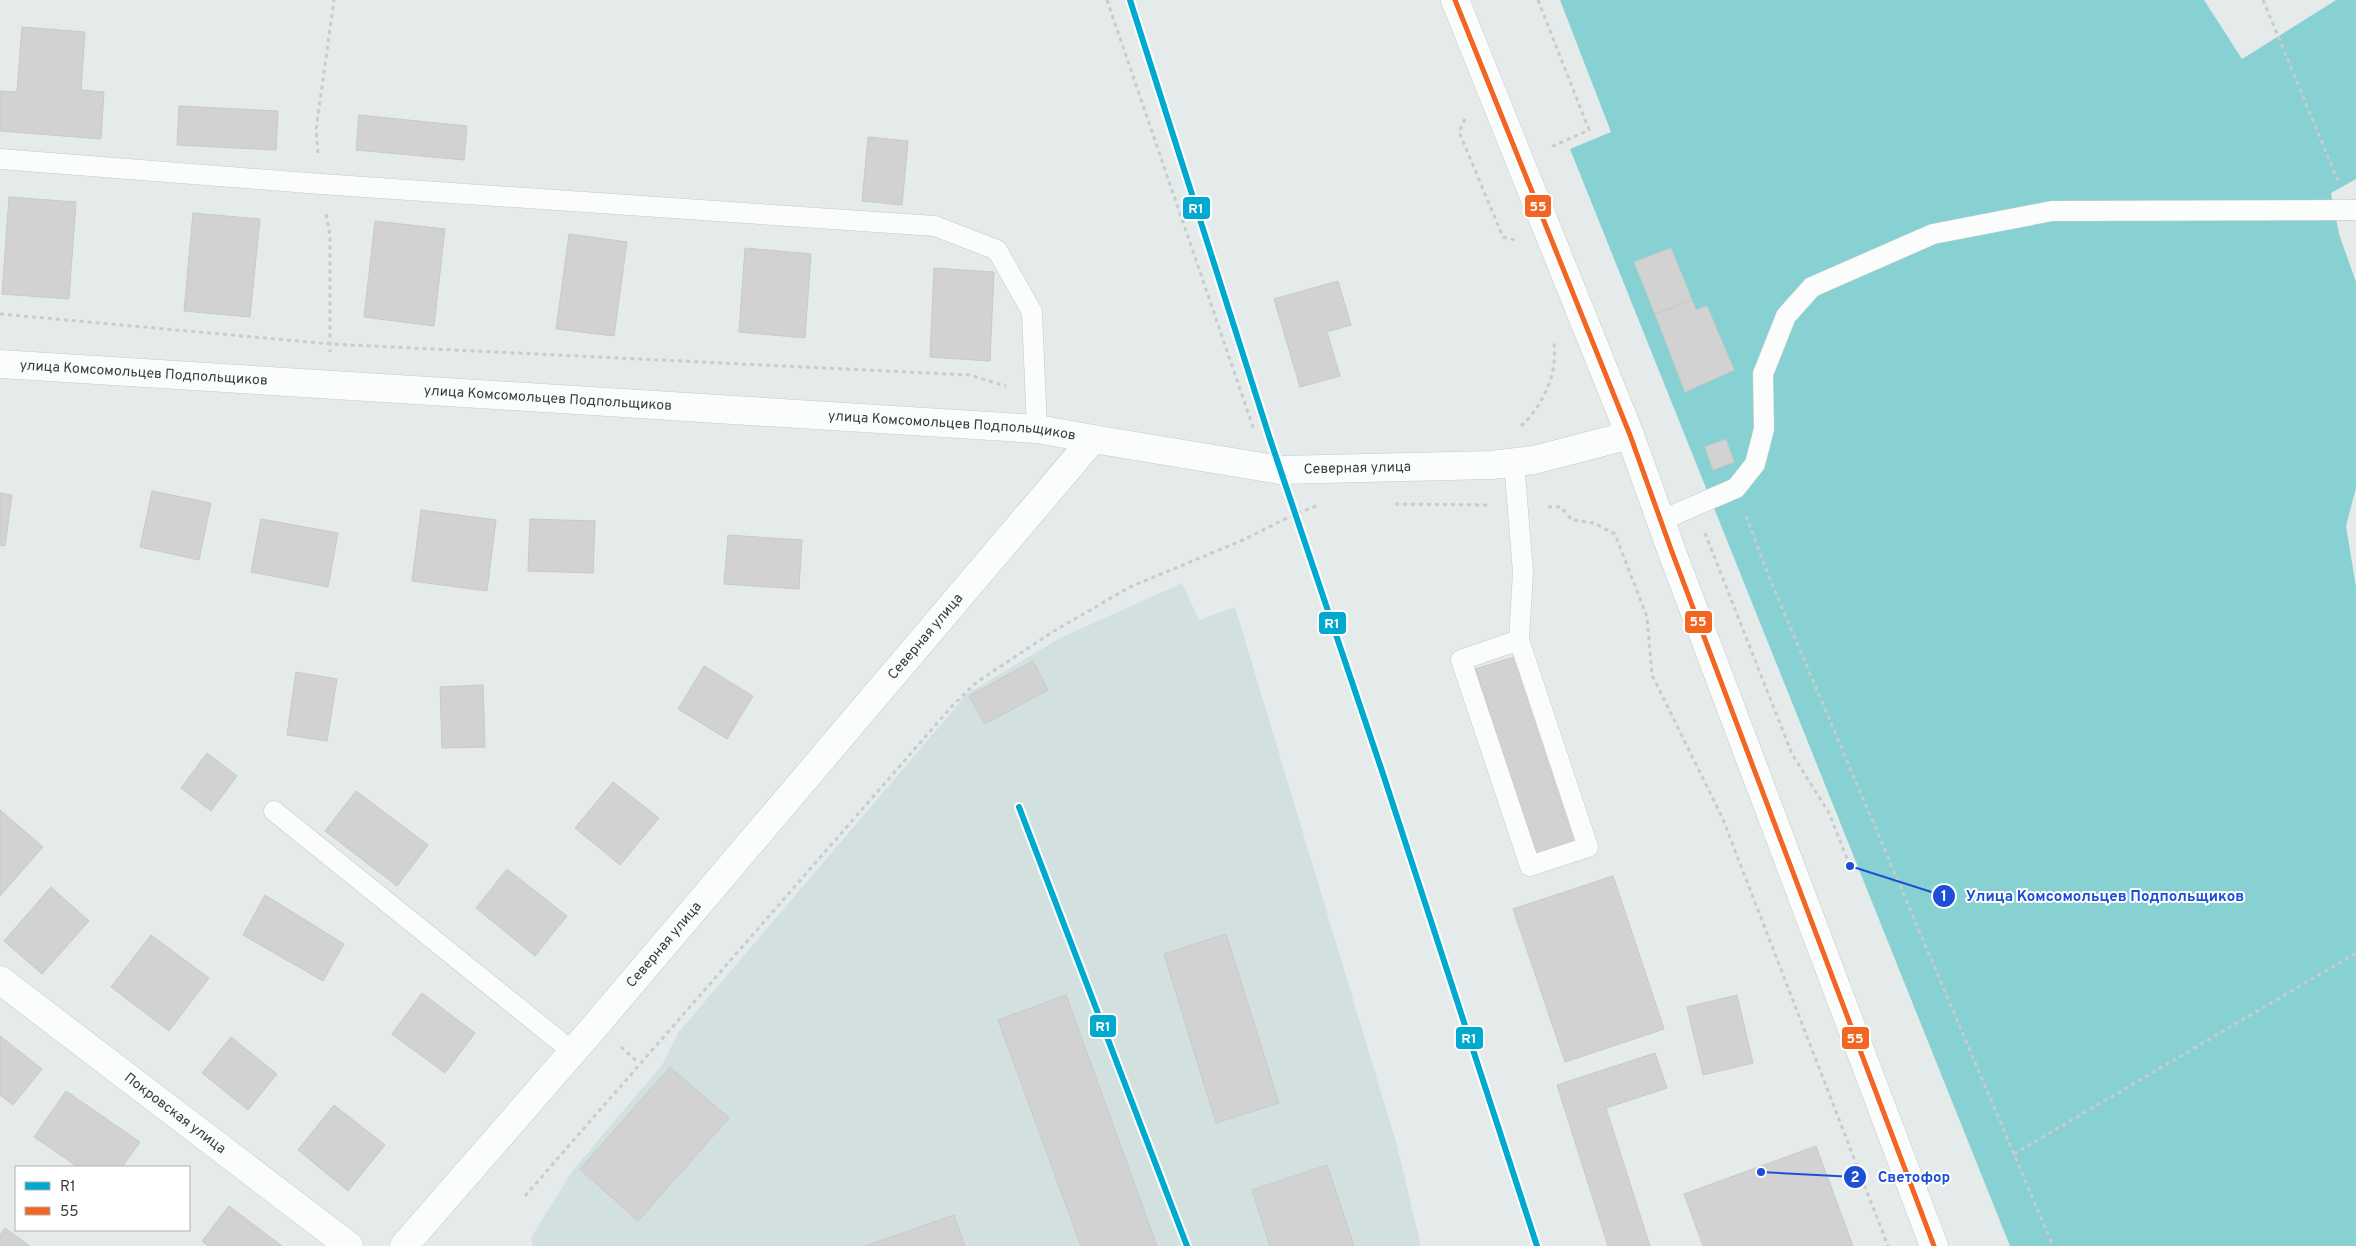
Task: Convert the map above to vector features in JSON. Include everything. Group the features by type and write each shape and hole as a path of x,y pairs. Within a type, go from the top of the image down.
{"street":[{"path":"1455,0 1630,435 1934,1246"},
{"name":"улица Комсомольцев Подпольщиков","path":"0,364 1037,429 1093,439"},
{"name":"Северная улица","path":"404,1246 573,1052 1093,439 1280,470 1492,465 1534,460 1630,435"},
{"name":"Покровская улица","path":"0,980 349,1246"}],"lane":[{"path":"0,159 321,184 934,226 997,250 1032,312 1037,429"},
{"path":"1662,520 1736,488 1755,464 1764,429 1763,374 1786,316 1812,287 1933,234 2052,211 2353,210"},
{"path":"1514,462 1523,572 1519,640 1588,847 1530,866 1461,660 1519,640"},
{"path":"274,811 573,1052"}],"path":[{"path":"1108,0 1256,437"},
{"path":"1538,0 1589,130"},
{"path":"2263,0 2353,210"},
{"path":"0,314 331,344 969,375 1036,396"},
{"path":"1518,429 1533,415 1544,399 1555,352 1553,336"},
{"path":"1736,488 1769,578 2053,1246"},
{"path":"1385,504 1561,507 1572,520 1594,523 1615,534 1647,617 1652,675 1722,818 1888,1246"},
{"path":"525,1196 953,705 977,682 1054,631 1130,587 1243,540 1316,505 1326,505"},
{"path":"1707,537 1792,754 1829,813 1850,866"},
{"path":"2014,1154 2356,953"}],"shaded area":[{"path":"1560,0 2204,0 2242,59 2336,0 2356,0 2356,179 2331,193 2339,234 2356,282 2356,488 2346,526 2356,587 2356,1246 2010,1246 1570,149 1611,132"},
{"path":"1182,583 1199,620 1235,607 1396,1142 1421,1246 533,1246 531,1238 573,1170 662,1065 678,1033 967,694 1060,638"}],"building":[{"path":"22,27 85,32 81,90 104,92 101,139 0,131 0,91 17,92"},
{"path":"179,106 278,111 276,150 177,145"},
{"path":"359,115 467,126 464,160 356,150"},
{"path":"868,137 908,141 902,205 862,201"},
{"path":"9,197 76,202 69,299 2,294"},
{"path":"193,213 260,219 250,317 184,311"},
{"path":"375,221 445,229 434,326 364,317"},
{"path":"569,234 627,242 614,336 556,329"},
{"path":"745,248 811,254 805,338 739,332"},
{"path":"1671,248 1692,300 1655,314 1634,262"},
{"path":"934,268 994,272 990,361 930,357"},
{"path":"1338,281 1351,325 1327,332 1340,376 1300,387 1274,299"},
{"path":"1692,300 1696,310 1707,306 1734,370 1685,392 1655,314"},
{"path":"1726,439 1734,462 1713,470 1705,447"},
{"path":"152,491 211,503 199,560 140,547"},
{"path":"0,493 12,495 5,546 0,545"},
{"path":"421,510 496,520 487,591 412,581"},
{"path":"261,519 338,533 328,587 251,572"},
{"path":"530,519 595,521 593,573 528,571"},
{"path":"728,535 802,540 799,589 724,584"},
{"path":"1514,657 1576,841 1536,854 1475,669"},
{"path":"1033,661 1048,690 985,724 969,696"},
{"path":"704,666 753,696 727,739 678,709"},
{"path":"296,672 337,679 327,741 287,735"},
{"path":"483,685 485,747 442,748 440,687"},
{"path":"207,753 237,776 211,811 181,788"},
{"path":"613,782 659,818 620,865 575,828"},
{"path":"356,791 428,845 397,886 325,831"},
{"path":"0,810 43,847 0,896"},
{"path":"507,869 567,916 535,956 476,908"},
{"path":"1613,876 1664,1029 1565,1062 1513,909"},
{"path":"51,887 89,921 42,974 4,941"},
{"path":"265,895 344,944 323,981 243,935"},
{"path":"1226,934 1279,1103 1216,1123 1164,954"},
{"path":"151,935 209,978 169,1031 111,987"},
{"path":"422,993 475,1033 445,1073 392,1034"},
{"path":"1066,995 1157,1246 1081,1246 998,1020"},
{"path":"1737,995 1753,1063 1703,1075 1687,1007"},
{"path":"0,1036 42,1069 13,1105 0,1095"},
{"path":"231,1037 277,1074 248,1110 202,1073"},
{"path":"1655,1053 1667,1088 1606,1108 1650,1246 1608,1246 1557,1085"},
{"path":"670,1067 729,1118 638,1221 580,1169"},
{"path":"66,1091 140,1142 123,1166 77,1166 34,1137"},
{"path":"334,1105 385,1145 348,1191 298,1150"},
{"path":"1816,1146 1853,1246 1703,1246 1684,1194"},
{"path":"1327,1165 1354,1246 1270,1246 1252,1190"},
{"path":"229,1206 282,1246 208,1246 202,1241"},
{"path":"954,1215 965,1246 865,1246"},
{"path":"5,1228 30,1246 0,1246 0,1235"}],"railway":[{"path":"1019,807 1187,1246"}],"transit line":[{"name":"R1","path":"1130,0 1270,439 1383,774 1537,1246"},
{"name":"55","path":"1455,0 1630,435 1672,552 1934,1246"},
{"name":"R1","path":"1019,807 1187,1246"}],"place":[{"name":"Улица Комсомольцев Подпольщиков","path":"1850,866"},
{"name":"Светофор","path":"1761,1172"}]}
